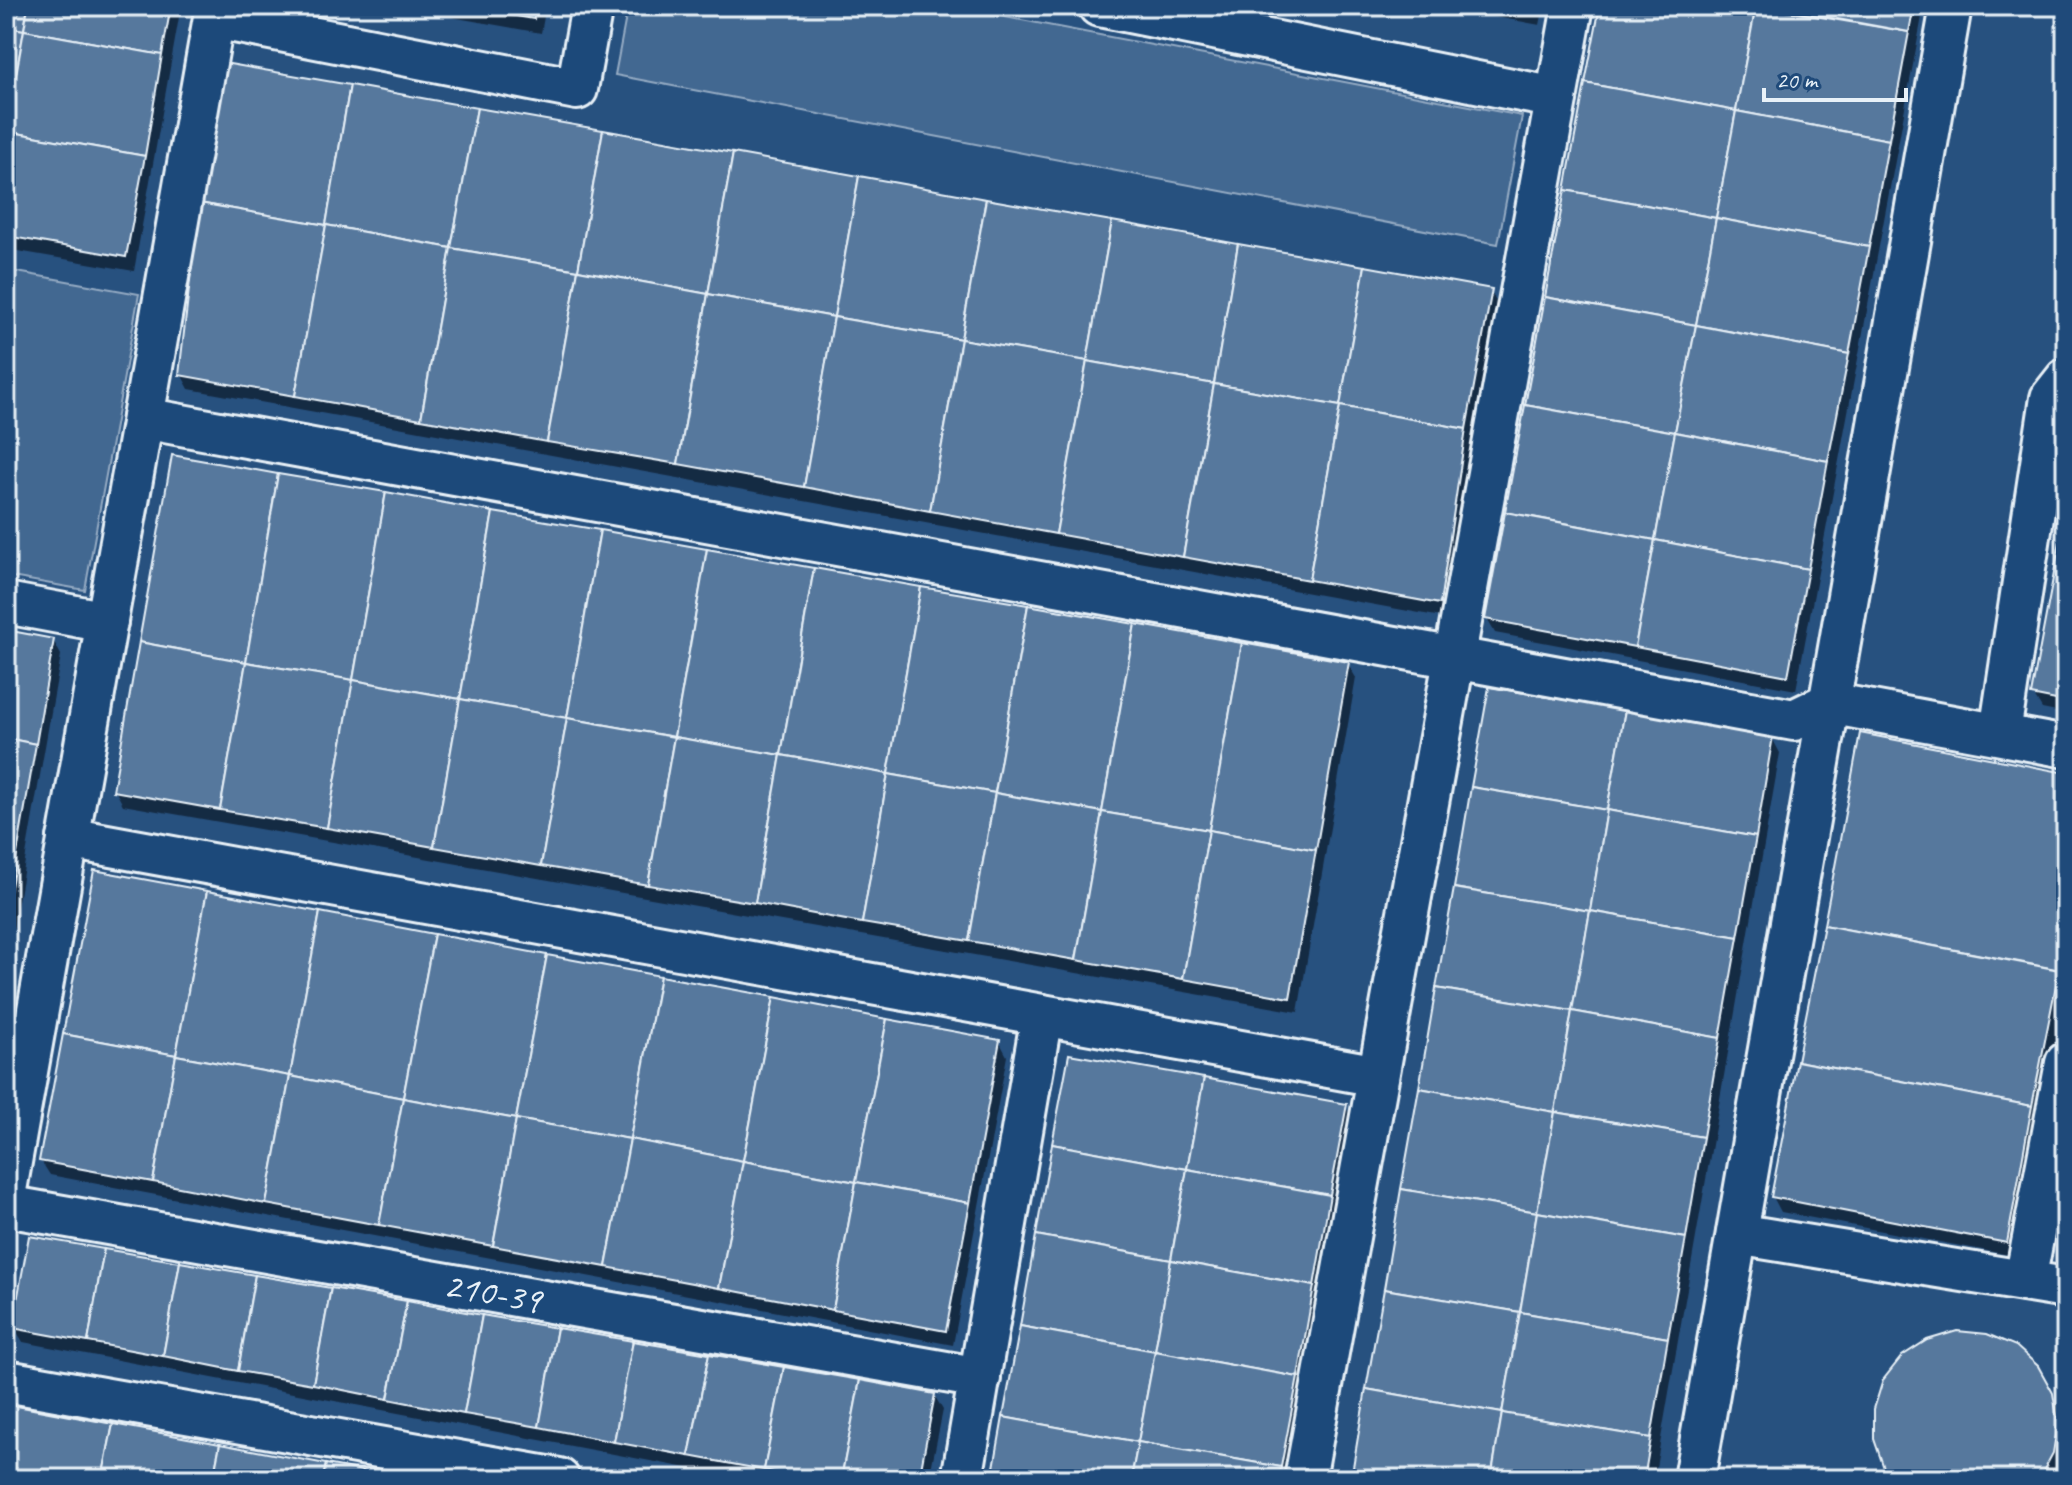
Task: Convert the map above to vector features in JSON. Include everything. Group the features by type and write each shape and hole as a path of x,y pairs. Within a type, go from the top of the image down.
{"street":[{"path":"6,1190 215,12 577,89 592,6"},
{"path":"1099,6 1556,98"},
{"path":"1305,1479 1573,6"},
{"path":"1694,1479 1951,6"},
{"path":"2000,733 2051,398 2066,379"},
{"path":"143,418 1455,655 1794,720 1829,703 2066,747"},
{"path":"6,603 107,622"},
{"path":"68,838 1378,1076"},
{"path":"962,1479 1042,1015"},
{"path":"2025,1281 2066,1063"},
{"name":"210-39","path":"6,1206 980,1378"},
{"path":"1737,1234 2066,1288"},
{"path":"6,1381 559,1479"}],"shaded area":[{"path":"628,6 948,6 1522,116 1498,244 615,75"},
{"path":"6,270 139,294 85,590 6,576"}],"building":[{"path":"6,6 28,6 24,30 6,27"},
{"path":"28,6 171,6 162,55 24,30"},
{"path":"459,6 536,6 534,19"},
{"path":"1504,6 1534,6 1533,11"},
{"path":"1600,6 1756,6 1736,111 1585,83"},
{"path":"1756,6 1909,32 1889,140 1736,111"},
{"path":"1766,6 1914,6 1909,32"},
{"path":"6,27 24,30 6,129"},
{"path":"24,30 162,55 145,156 6,131"},
{"path":"224,63 350,85 326,225 199,203"},
{"path":"1585,83 1736,111 1716,218 1565,190"},
{"path":"350,85 477,108 451,248 326,225"},
{"path":"477,108 603,130 578,270 451,248"},
{"path":"1736,111 1889,140 1869,247 1716,218"},
{"path":"603,130 733,153 708,294 578,270"},
{"path":"6,131 145,156 126,257 6,236"},
{"path":"733,153 859,176 834,317 708,294"},
{"path":"859,176 986,199 961,339 834,317"},
{"path":"1565,190 1716,218 1696,325 1545,297"},
{"path":"986,199 1112,221 1087,361 961,339"},
{"path":"199,203 326,225 295,396 179,375"},
{"path":"1716,218 1869,247 1849,354 1696,325"},
{"path":"1112,221 1238,244 1214,384 1087,361"},
{"path":"326,225 451,248 421,419 295,396"},
{"path":"1238,244 1365,266 1340,406 1214,384"},
{"path":"451,248 578,270 547,442 421,419"},
{"path":"1365,266 1492,289 1466,429 1340,406"},
{"path":"578,270 708,294 678,464 547,442"},
{"path":"708,294 834,317 804,487 678,464"},
{"path":"1545,297 1696,325 1675,432 1525,405"},
{"path":"834,317 961,339 930,511 804,487"},
{"path":"1696,325 1849,354 1828,461 1675,432"},
{"path":"961,339 1087,361 1056,534 930,511"},
{"path":"1087,361 1214,384 1183,557 1056,534"},
{"path":"1214,384 1340,406 1309,580 1183,557"},
{"path":"1525,405 1675,432 1655,540 1505,512"},
{"path":"1340,406 1466,429 1440,604 1309,580"},
{"path":"1675,432 1828,461 1808,569 1655,540"},
{"path":"172,455 278,474 246,662 139,642"},
{"path":"278,474 386,492 353,680 246,662"},
{"path":"386,492 493,512 460,699 353,680"},
{"path":"2066,508 2066,543 2060,541"},
{"path":"493,512 600,530 567,718 460,699"},
{"path":"1505,512 1655,540 1635,647 1485,619"},
{"path":"600,530 707,549 674,737 567,718"},
{"path":"1655,540 1808,569 1788,676 1635,647"},
{"path":"2060,541 2066,543 2066,702 2031,695"},
{"path":"707,549 814,568 781,755 674,737"},
{"path":"814,568 921,587 888,774 781,755"},
{"path":"921,587 1028,605 995,793 888,774"},
{"path":"1028,605 1135,624 1102,812 995,793"},
{"path":"1135,624 1242,643 1209,830 1102,812"},
{"path":"6,630 54,639 36,744 6,738"},
{"path":"139,642 246,662 220,810 113,791"},
{"path":"1242,643 1349,662 1316,850 1209,830"},
{"path":"246,662 353,680 327,828 220,810"},
{"path":"353,680 460,699 434,847 327,828"},
{"path":"1489,687 1625,710 1607,810 1471,787"},
{"path":"460,699 567,718 541,866 434,847"},
{"path":"1625,710 1773,736 1756,837 1607,810"},
{"path":"567,718 674,737 648,885 541,866"},
{"path":"1860,733 2066,773 2066,971 1824,925"},
{"path":"674,737 781,755 755,903 648,885"},
{"path":"6,738 36,744 18,848 6,846"},
{"path":"781,755 888,774 862,923 755,903"},
{"path":"888,774 995,793 969,941 862,923"},
{"path":"1471,787 1607,810 1590,911 1454,888"},
{"path":"995,793 1102,812 1076,960 969,941"},
{"path":"1607,810 1756,837 1738,937 1590,911"},
{"path":"1102,812 1209,830 1183,979 1076,960"},
{"path":"1209,830 1316,850 1290,998 1183,979"},
{"path":"6,846 18,848 6,914"},
{"path":"94,870 207,891 176,1055 63,1034"},
{"path":"1454,888 1590,911 1572,1011 1436,988"},
{"path":"207,891 320,912 290,1076 176,1055"},
{"path":"1590,911 1738,937 1720,1038 1572,1011"},
{"path":"320,912 434,934 403,1098 290,1076"},
{"path":"1824,925 2059,970 2032,1106 1797,1061"},
{"path":"434,934 547,955 516,1119 403,1098"},
{"path":"547,955 660,976 630,1139 516,1119"},
{"path":"660,976 774,997 743,1161 630,1139"},
{"path":"1436,988 1572,1011 1555,1112 1419,1088"},
{"path":"774,997 887,1019 856,1182 743,1161"},
{"path":"1572,1011 1720,1038 1703,1137 1555,1112"},
{"path":"887,1019 1000,1040 970,1203 856,1182"},
{"path":"63,1034 176,1055 153,1182 39,1161"},
{"path":"1069,1054 1204,1078 1187,1169 1052,1144"},
{"path":"176,1055 290,1076 266,1204 153,1182"},
{"path":"1797,1061 2032,1106 2007,1243 1771,1197"},
{"path":"290,1076 403,1098 379,1225 266,1204"},
{"path":"1204,1078 1347,1104 1330,1195 1187,1169"},
{"path":"1419,1088 1555,1112 1537,1212 1401,1189"},
{"path":"403,1098 516,1119 493,1246 379,1225"},
{"path":"1555,1112 1703,1137 1686,1238 1537,1212"},
{"path":"516,1119 630,1139 606,1267 493,1246"},
{"path":"630,1139 743,1161 719,1288 606,1267"},
{"path":"1052,1144 1187,1169 1171,1260 1036,1235"},
{"path":"743,1161 856,1182 833,1310 719,1288"},
{"path":"1187,1169 1330,1195 1314,1286 1171,1260"},
{"path":"856,1182 970,1203 946,1331 833,1310"},
{"path":"1401,1189 1537,1212 1520,1312 1384,1289"},
{"path":"1537,1212 1686,1238 1668,1338 1520,1312"},
{"path":"1036,1235 1171,1260 1155,1351 1020,1326"},
{"path":"29,1236 104,1249 88,1342 12,1328"},
{"path":"104,1249 180,1262 163,1356 88,1342"},
{"path":"1171,1260 1314,1286 1298,1377 1155,1351"},
{"path":"180,1262 255,1275 238,1371 163,1356"},
{"path":"255,1275 331,1288 313,1384 238,1371"},
{"path":"331,1288 407,1301 388,1399 313,1384"},
{"path":"1384,1289 1520,1312 1502,1413 1366,1389"},
{"path":"407,1301 482,1315 464,1414 388,1399"},
{"path":"1520,1312 1668,1338 1651,1438 1502,1413"},
{"path":"482,1315 557,1328 539,1427 464,1414"},
{"path":"1020,1326 1155,1351 1138,1442 1003,1417"},
{"path":"557,1328 633,1341 614,1442 539,1427"},
{"path":"1957,1331 1987,1334 2016,1346 2038,1366 2053,1393 2058,1423 2053,1453 2039,1479 1893,1479 1884,1468 1874,1439 1874,1409 1883,1380 1902,1356 1927,1340"},
{"path":"633,1341 709,1354 689,1456 614,1442"},
{"path":"1155,1351 1298,1377 1281,1467 1138,1442"},
{"path":"709,1354 784,1367 764,1470 689,1456"},
{"path":"784,1367 860,1380 841,1479 808,1479 764,1470"},
{"path":"860,1380 935,1394 919,1479 841,1479"},
{"path":"1366,1389 1502,1413 1491,1479 1351,1479"},
{"path":"6,1404 113,1424 102,1479 6,1479"},
{"path":"1502,1413 1651,1438 1644,1479 1491,1479"},
{"path":"1003,1417 1138,1442 1131,1479 992,1479"},
{"path":"113,1424 220,1444 213,1479 102,1479"},
{"path":"1138,1442 1281,1467 1279,1479 1131,1479"},
{"path":"220,1444 326,1464 323,1479 213,1479"},
{"path":"326,1464 405,1479 323,1479"}]}
